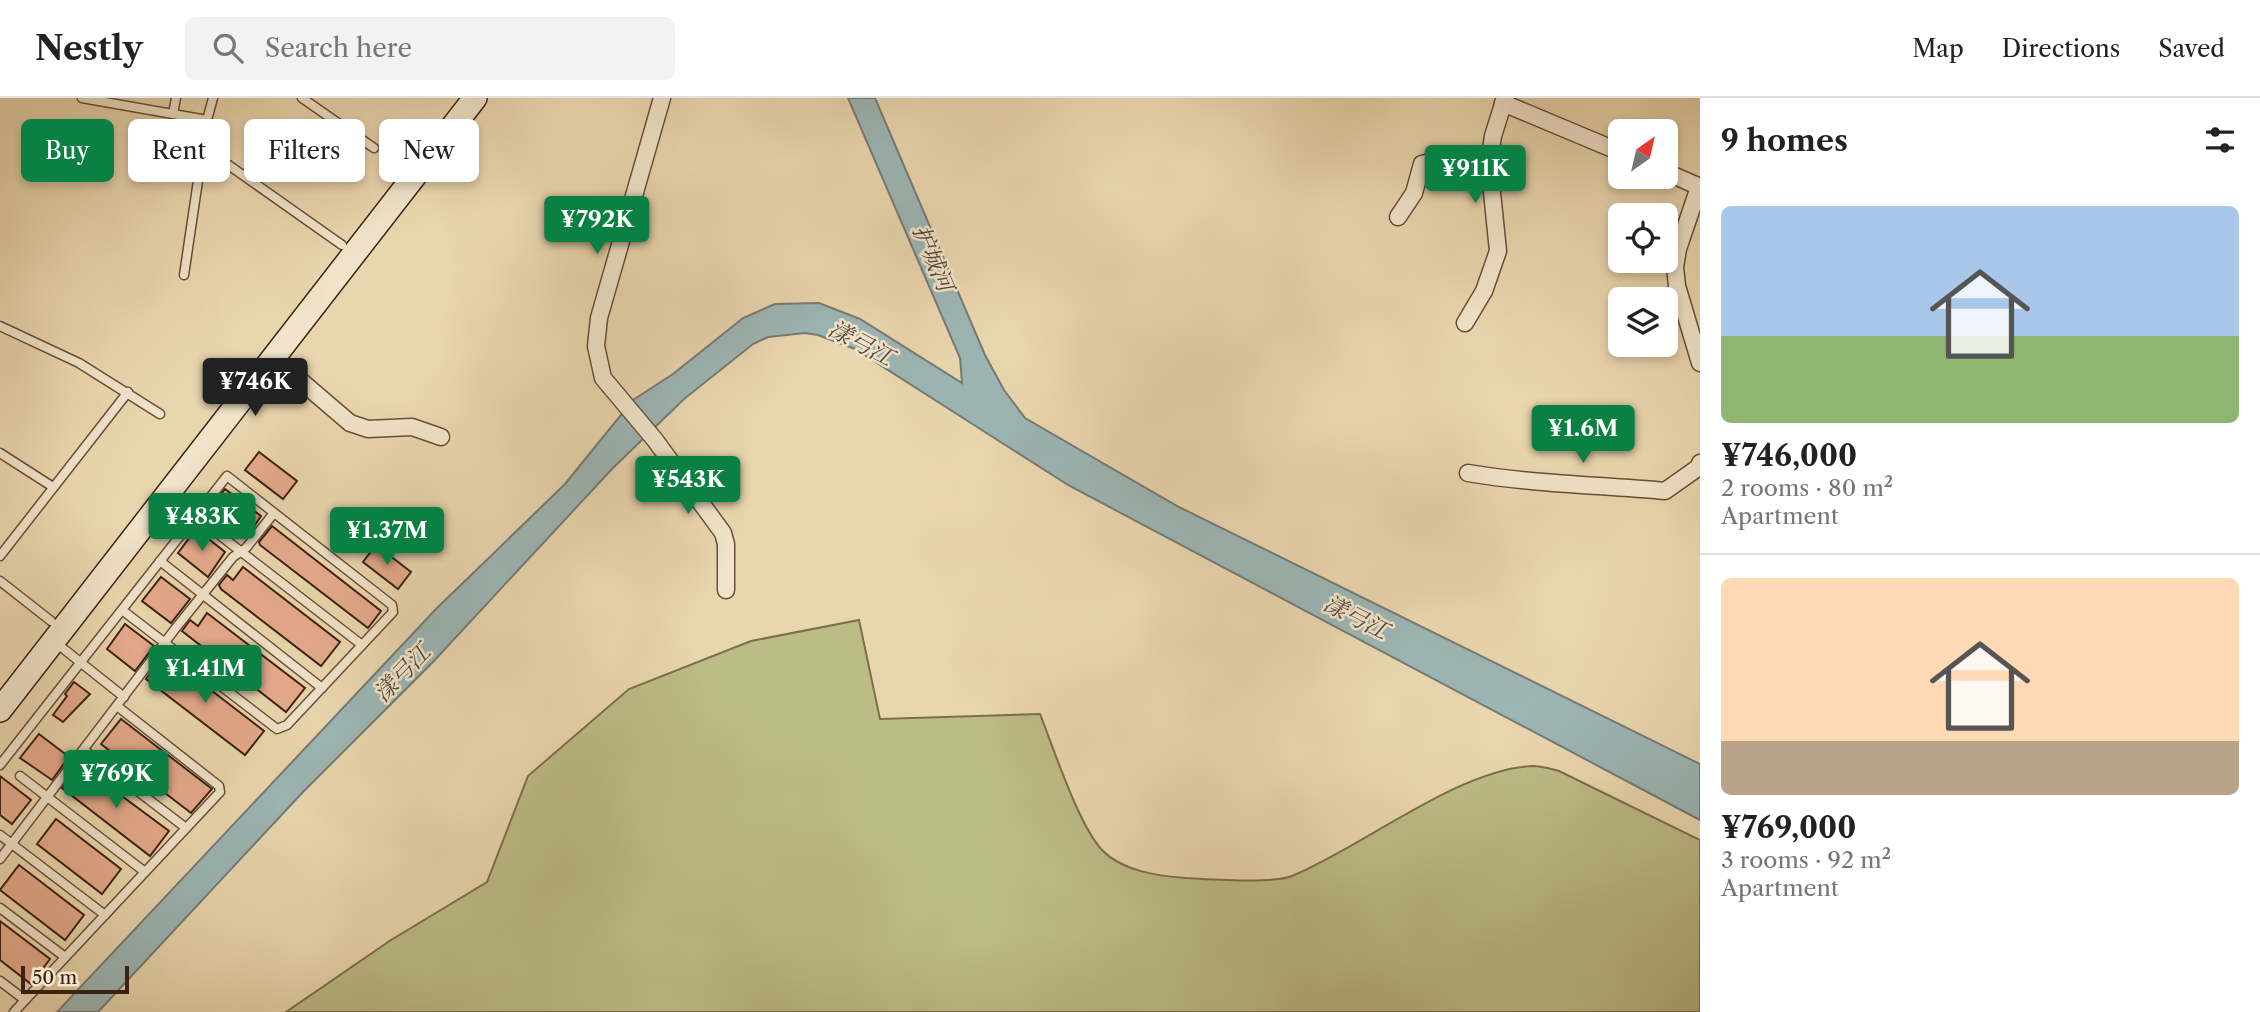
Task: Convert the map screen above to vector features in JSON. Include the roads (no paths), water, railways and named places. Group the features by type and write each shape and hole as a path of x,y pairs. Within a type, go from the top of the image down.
{"street":[{"path":"0,710 53,631 342,245 456,98"},
{"path":"0,685 53,631 274,358 475,98"},
{"path":"662,98 631,201 597,332 598,360 603,378 655,440 723,533 726,544 726,590"},
{"path":"1465,323 1484,291 1498,251 1489,163 1493,136 1504,101 1608,147"},
{"path":"1398,217 1414,193 1422,164 1430,162 1492,180"},
{"path":"1678,177 1699,187 1678,249 1675,267 1677,286 1700,363"},
{"path":"274,358 350,423 368,429 412,427 440,438"},
{"path":"1468,473 1521,482 1578,483 1665,491 1699,467 1700,463"}],"lane":[{"path":"82,98 201,119"},
{"path":"173,114 176,98"},
{"path":"207,119 213,98"},
{"path":"302,98 374,148"},
{"path":"230,166 342,245"},
{"path":"184,275 198,182"},
{"path":"0,326 79,363 160,414"},
{"path":"0,556 128,392"},
{"path":"0,453 53,487"},
{"path":"0,765 227,476 391,605 393,612 287,725 277,729 122,610"},
{"path":"0,859 233,557 274,513"},
{"path":"195,516 362,645"},
{"path":"160,561 322,688"},
{"path":"0,581 53,631 80,662 124,697"},
{"path":"14,1012 220,792 219,786 117,706"},
{"path":"84,750 186,828"},
{"path":"20,776 145,872"},
{"path":"0,835 105,915"},
{"path":"0,908 65,957"},
{"path":"0,981 25,1000"}],"water":[{"path":"848,98 875,98 985,355 1004,390 1025,418 1179,507 1700,764 1700,820 1068,485 855,349 805,333 768,337 753,344 684,399 611,470 432,663 302,793 98,1012 57,1012 436,609 565,484 633,400 673,374 743,318 775,304 819,303 860,319 962,383 960,358"}],"water label":[{"name":"护城河","path":"933,258"},
{"name":"漾弓江","path":"861,343"},
{"name":"漾弓江","path":"1356,617"},
{"name":"漾弓江","path":"402,673"}]}
